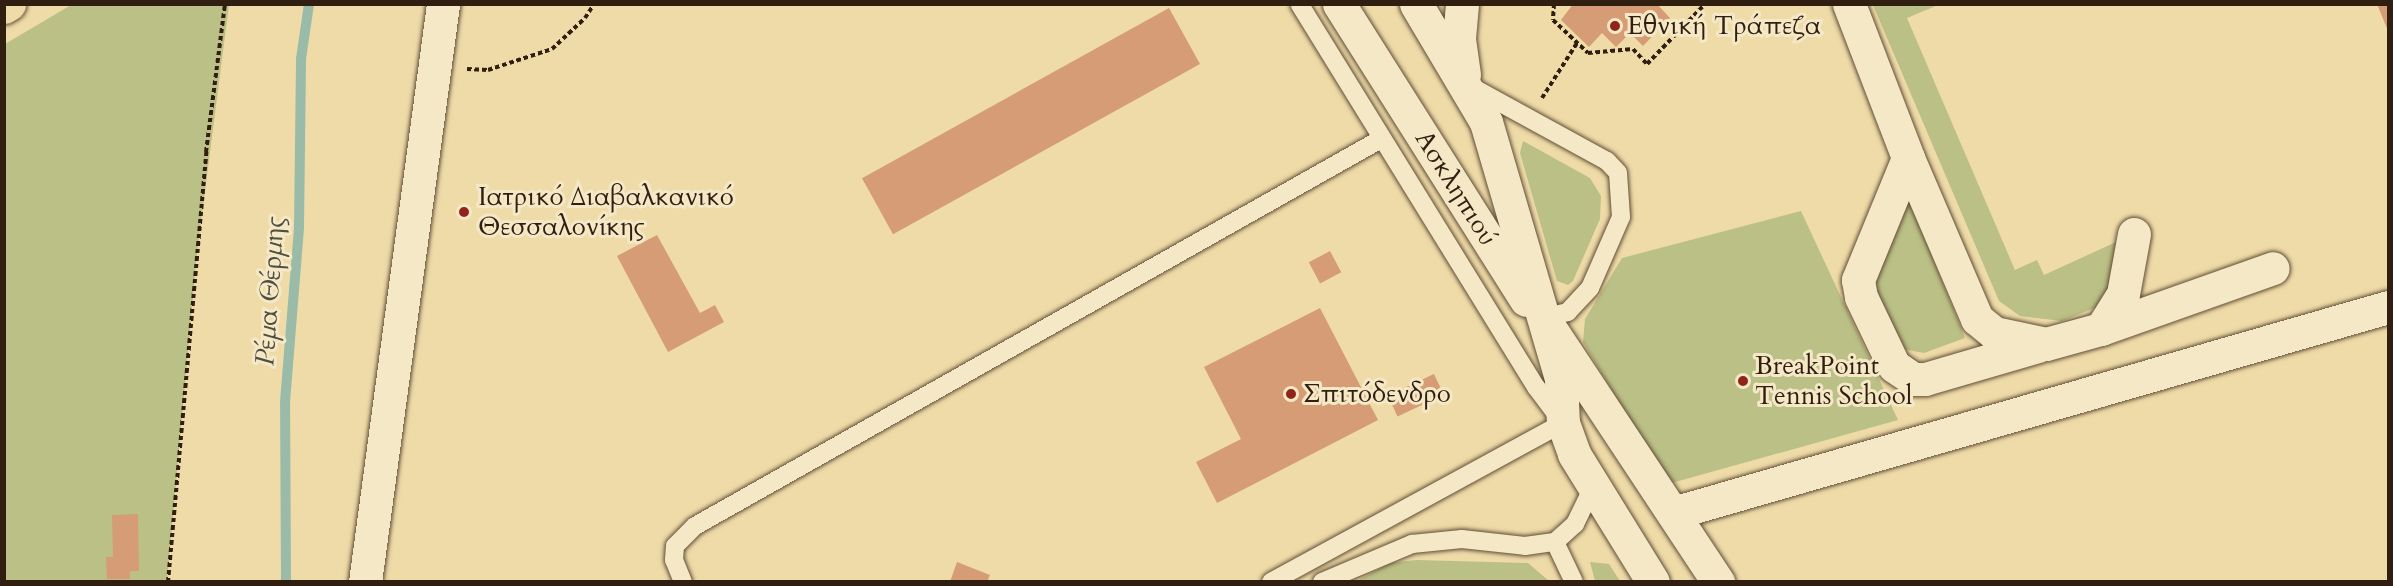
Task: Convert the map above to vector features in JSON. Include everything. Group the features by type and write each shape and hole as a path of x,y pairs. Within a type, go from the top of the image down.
{"main road":[{"path":"4,7 9,4"}],"street":[{"path":"365,582 443,4"},
{"name":"Ασκληπιού","path":"1339,4 1525,298 1561,378"},
{"name":"Ασκληπιού","path":"1416,4 1465,83 1486,123 1561,378 1563,423 1574,454 1653,582"},
{"path":"1462,4 1459,39 1465,83"},
{"path":"1849,4 1908,158 1977,319 2006,338 2046,344"},
{"path":"1908,158 1858,280 1860,297 1894,366 1913,379 1925,379 2101,329 2273,268"},
{"path":"2101,329 2123,294 2134,234"},
{"path":"1673,513 2388,307"},
{"path":"1543,318 1718,582"}],"lane":[{"path":"1271,582 1563,423 1536,387 1299,4"},
{"path":"1465,83 1607,161 1618,173 1621,217 1590,288 1568,312 1543,318"},
{"path":"683,582 674,560 675,546 695,526 1381,138"},
{"path":"1322,582 1412,544 1462,539 1525,546 1555,542 1575,524 1593,487"},
{"path":"1555,542 1574,582"}],"path":[{"path":"168,582 206,152 225,4"},
{"path":"436,68 488,70 552,49 585,18 594,4"},
{"path":"1554,4 1553,20 1588,53 1634,49 1647,64 1705,4"},
{"path":"1542,99 1577,43"}],"green space":[{"path":"71,5 229,5 197,253 167,581 5,582 5,44"},
{"path":"1873,5 1938,5 1907,18 2015,270 2037,260 2044,275 2116,242 2122,258 2102,305 2062,321 2020,316 1999,301"},
{"path":"1523,141 1590,178 1601,196 1600,219 1573,281 1568,285 1557,281 1520,153"},
{"path":"1906,191 1965,338 1924,353 1897,348 1873,281"},
{"name":"BreakPoint Tennis School","path":"1801,211 1898,420 1668,484 1583,342 1585,319 1622,258"},
{"path":"1417,560 1528,563 1549,581 1355,582 1390,563"},
{"path":"1590,562 1609,564 1620,581 1595,581"}],"building":[{"name":"Εθνική Τράπεζα","path":"1573,4 1657,4 1670,18 1643,46 1630,33 1616,47 1602,33 1589,47 1561,20"},
{"path":"2377,4 2388,4 2388,31"},
{"path":"1169,8 1200,64 893,234 862,178"},
{"path":"657,235 700,313 715,305 724,322 668,352 617,256"},
{"path":"1330,251 1341,272 1320,283 1309,262"},
{"name":"Σπιτόδενδρο","path":"1320,308 1378,420 1217,503 1196,462 1241,439 1204,367"},
{"path":"1434,374 1444,395 1397,416 1388,396"},
{"path":"138,514 139,571 130,571 130,579 107,579 106,557 113,557 112,515"},
{"path":"957,562 990,575 987,582 950,582"}],"waterway":[{"name":"Ρέμα Θέρμης","path":"286,582 285,402 299,227 301,59 309,4"}],"place":[{"name":"Εθνική Τράπεζα","path":"1615,26"},
{"name":"Ιατρικό Διαβαλκανικό Θεσσαλονίκης","path":"464,212"},
{"name":"BreakPoint Tennis School","path":"1743,381"},
{"name":"Σπιτόδενδρο","path":"1291,394"}]}
